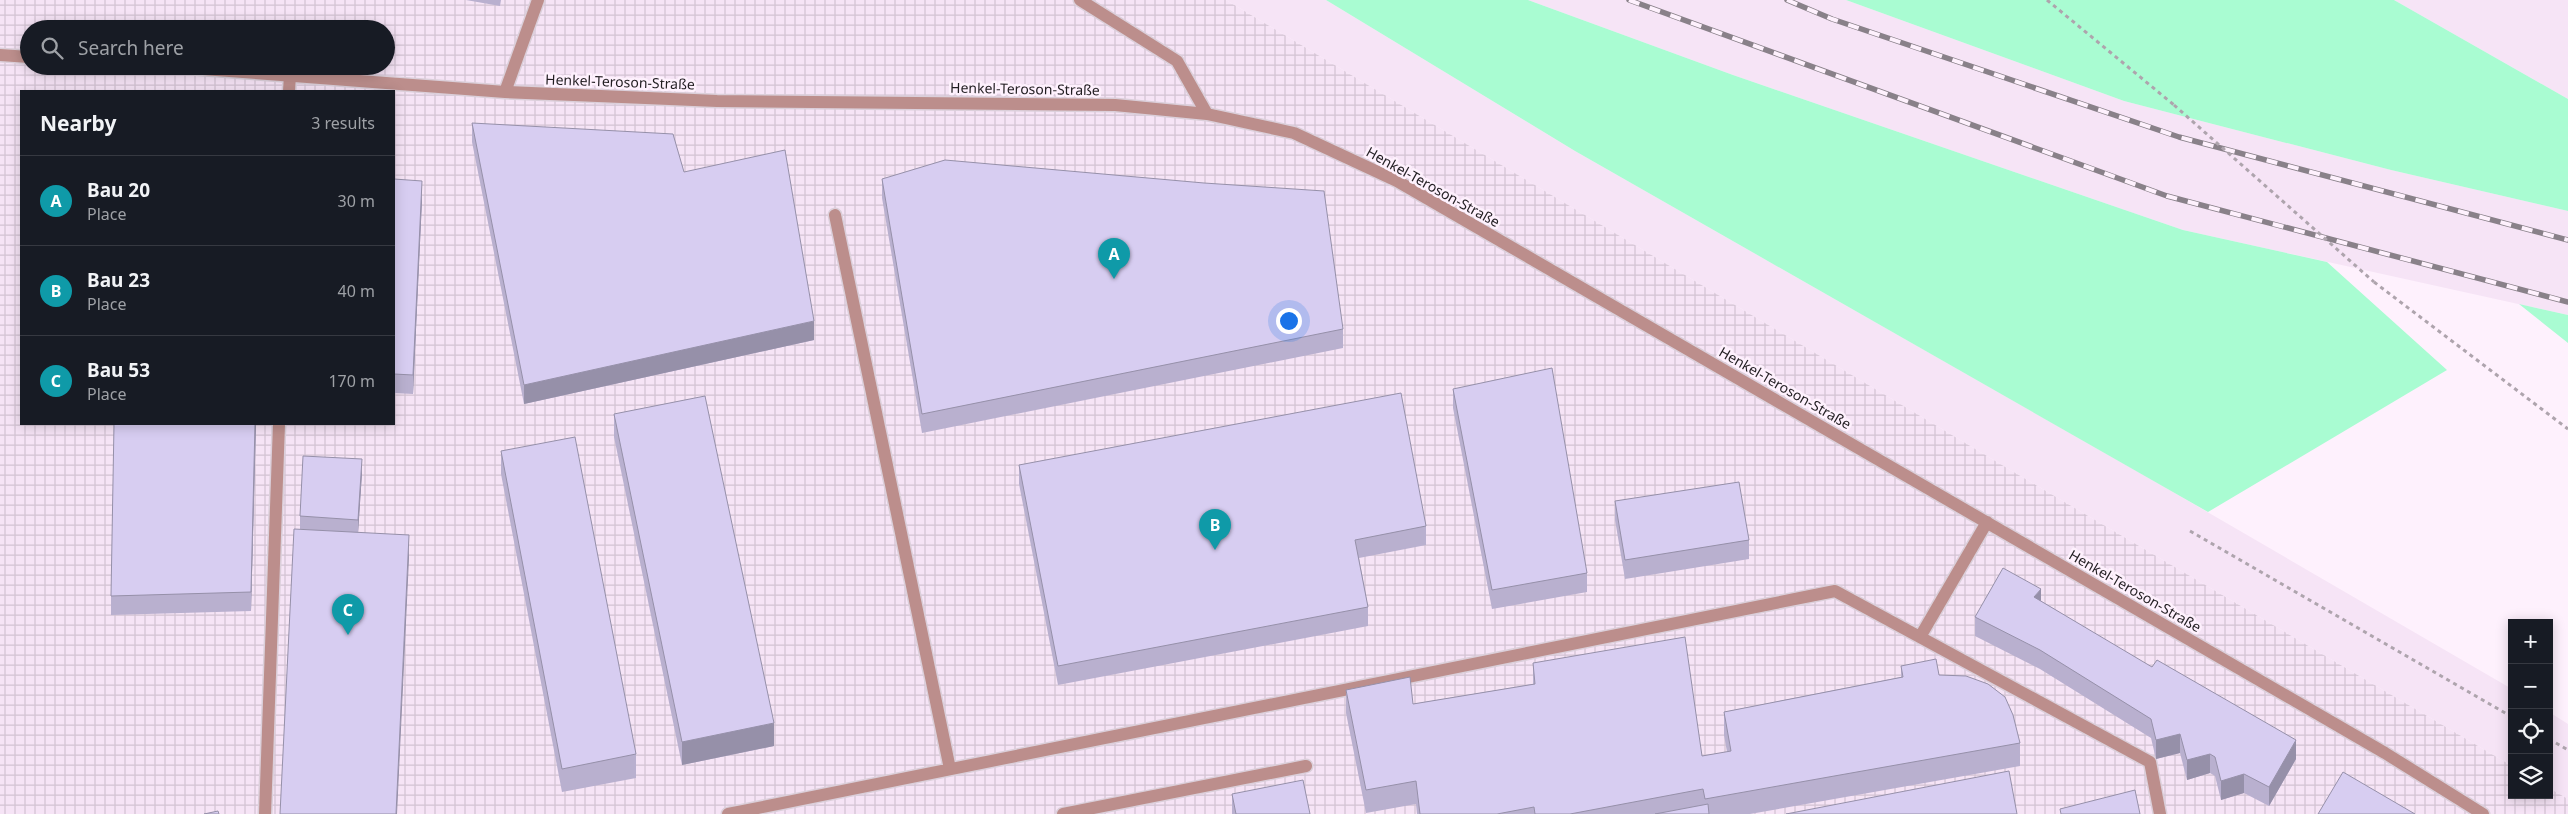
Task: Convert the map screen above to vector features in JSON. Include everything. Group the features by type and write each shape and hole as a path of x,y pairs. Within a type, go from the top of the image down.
{"street":[{"path":"505,92 538,0"},
{"path":"1080,0 1177,61 1207,114"},
{"path":"0,56 20,57"},
{"path":"289,90 290,75"},
{"name":"Henkel-Teroson-Straße","path":"290,75 505,92 717,101 1115,105 1207,114 1294,133 1397,181 2385,753 2483,814"},
{"path":"835,215 950,769"},
{"path":"265,814 279,425"},
{"path":"1920,638 1987,522"},
{"path":"728,814 1835,591 2150,762 2160,814"},
{"path":"1063,814 1306,766"}],"path":[{"path":"2047,0 2174,105 2374,282 2568,428"},
{"path":"2190,531 2508,715"},
{"path":"2553,741 2568,750"}],"shaded area":[{"path":"0,0 1226,0 2012,471 2508,764 2508,799 2553,799 2553,790 2568,799 2568,814 0,814"},
{"path":"1226,0 1326,0 1575,151 2154,481 2508,687 2508,764 2012,471"},
{"path":"1528,0 1846,0 2124,101 2391,170 2568,211 2568,315 2183,230 1733,75"},
{"path":"2394,0 2568,0 2568,99"},
{"path":"2553,715 2568,724 2568,799 2553,790"}],"green space":[{"path":"1326,0 1528,0 1733,75 2183,230 2327,262 2447,370 2208,512 1575,151"},
{"path":"1846,0 2394,0 2568,99 2568,211 2391,170 2124,101"},
{"path":"2519,304 2568,315 2568,343"}],"building":[{"path":"472,123 673,134 684,172 785,150 814,321 524,385"},
{"path":"945,160 1204,183 1324,191 1343,329 922,414 882,179"},
{"path":"395,179 422,181 413,375 395,374"},
{"path":"1552,368 1587,573 1492,590 1453,389"},
{"path":"1401,393 1426,526 1355,540 1368,607 1058,666 1019,465"},
{"path":"705,396 774,723 682,742 614,414"},
{"path":"114,425 255,425 251,592 111,596"},
{"path":"575,437 636,754 562,769 501,451"},
{"path":"303,456 362,459 358,520 300,516"},
{"path":"1739,482 1749,540 1625,560 1615,501"},
{"path":"294,529 409,535 396,814 280,814"},
{"path":"2003,568 2041,589 2034,597 2152,667 2157,660 2296,740 2269,787 2244,774 2221,781 2215,757 2210,754 2187,760 2180,734 2156,740 2151,719 2040,650 1975,617"},
{"path":"1685,637 1702,756 1731,751 1724,712 1903,677 1901,666 1936,659 1939,675 1966,676 1988,684 2005,697 2013,715 2020,743 1705,799 1703,789 1570,814 1535,814 1534,807 1497,814 1420,814 1416,781 1366,790 1346,690 1410,677 1413,704 1535,684 1533,663"},
{"path":"2009,771 2017,814 1786,814"},
{"path":"2343,772 2415,814 2318,814"},
{"path":"1303,780 1310,814 1236,814 1232,794"},
{"path":"2135,790 2140,814 2061,814 2060,809"},
{"path":"1708,804 1709,814 1655,814"},
{"path":"218,811 219,814 204,814"}],"railway":[{"path":"1629,0 2167,196 2568,302"},
{"path":"1787,0 1832,19 2179,137 2568,240"}],"place":[{"name":"Bau 20","path":"1114,279"},
{"name":"Bau 23","path":"1215,550"},
{"name":"Bau 53","path":"348,635"}]}
